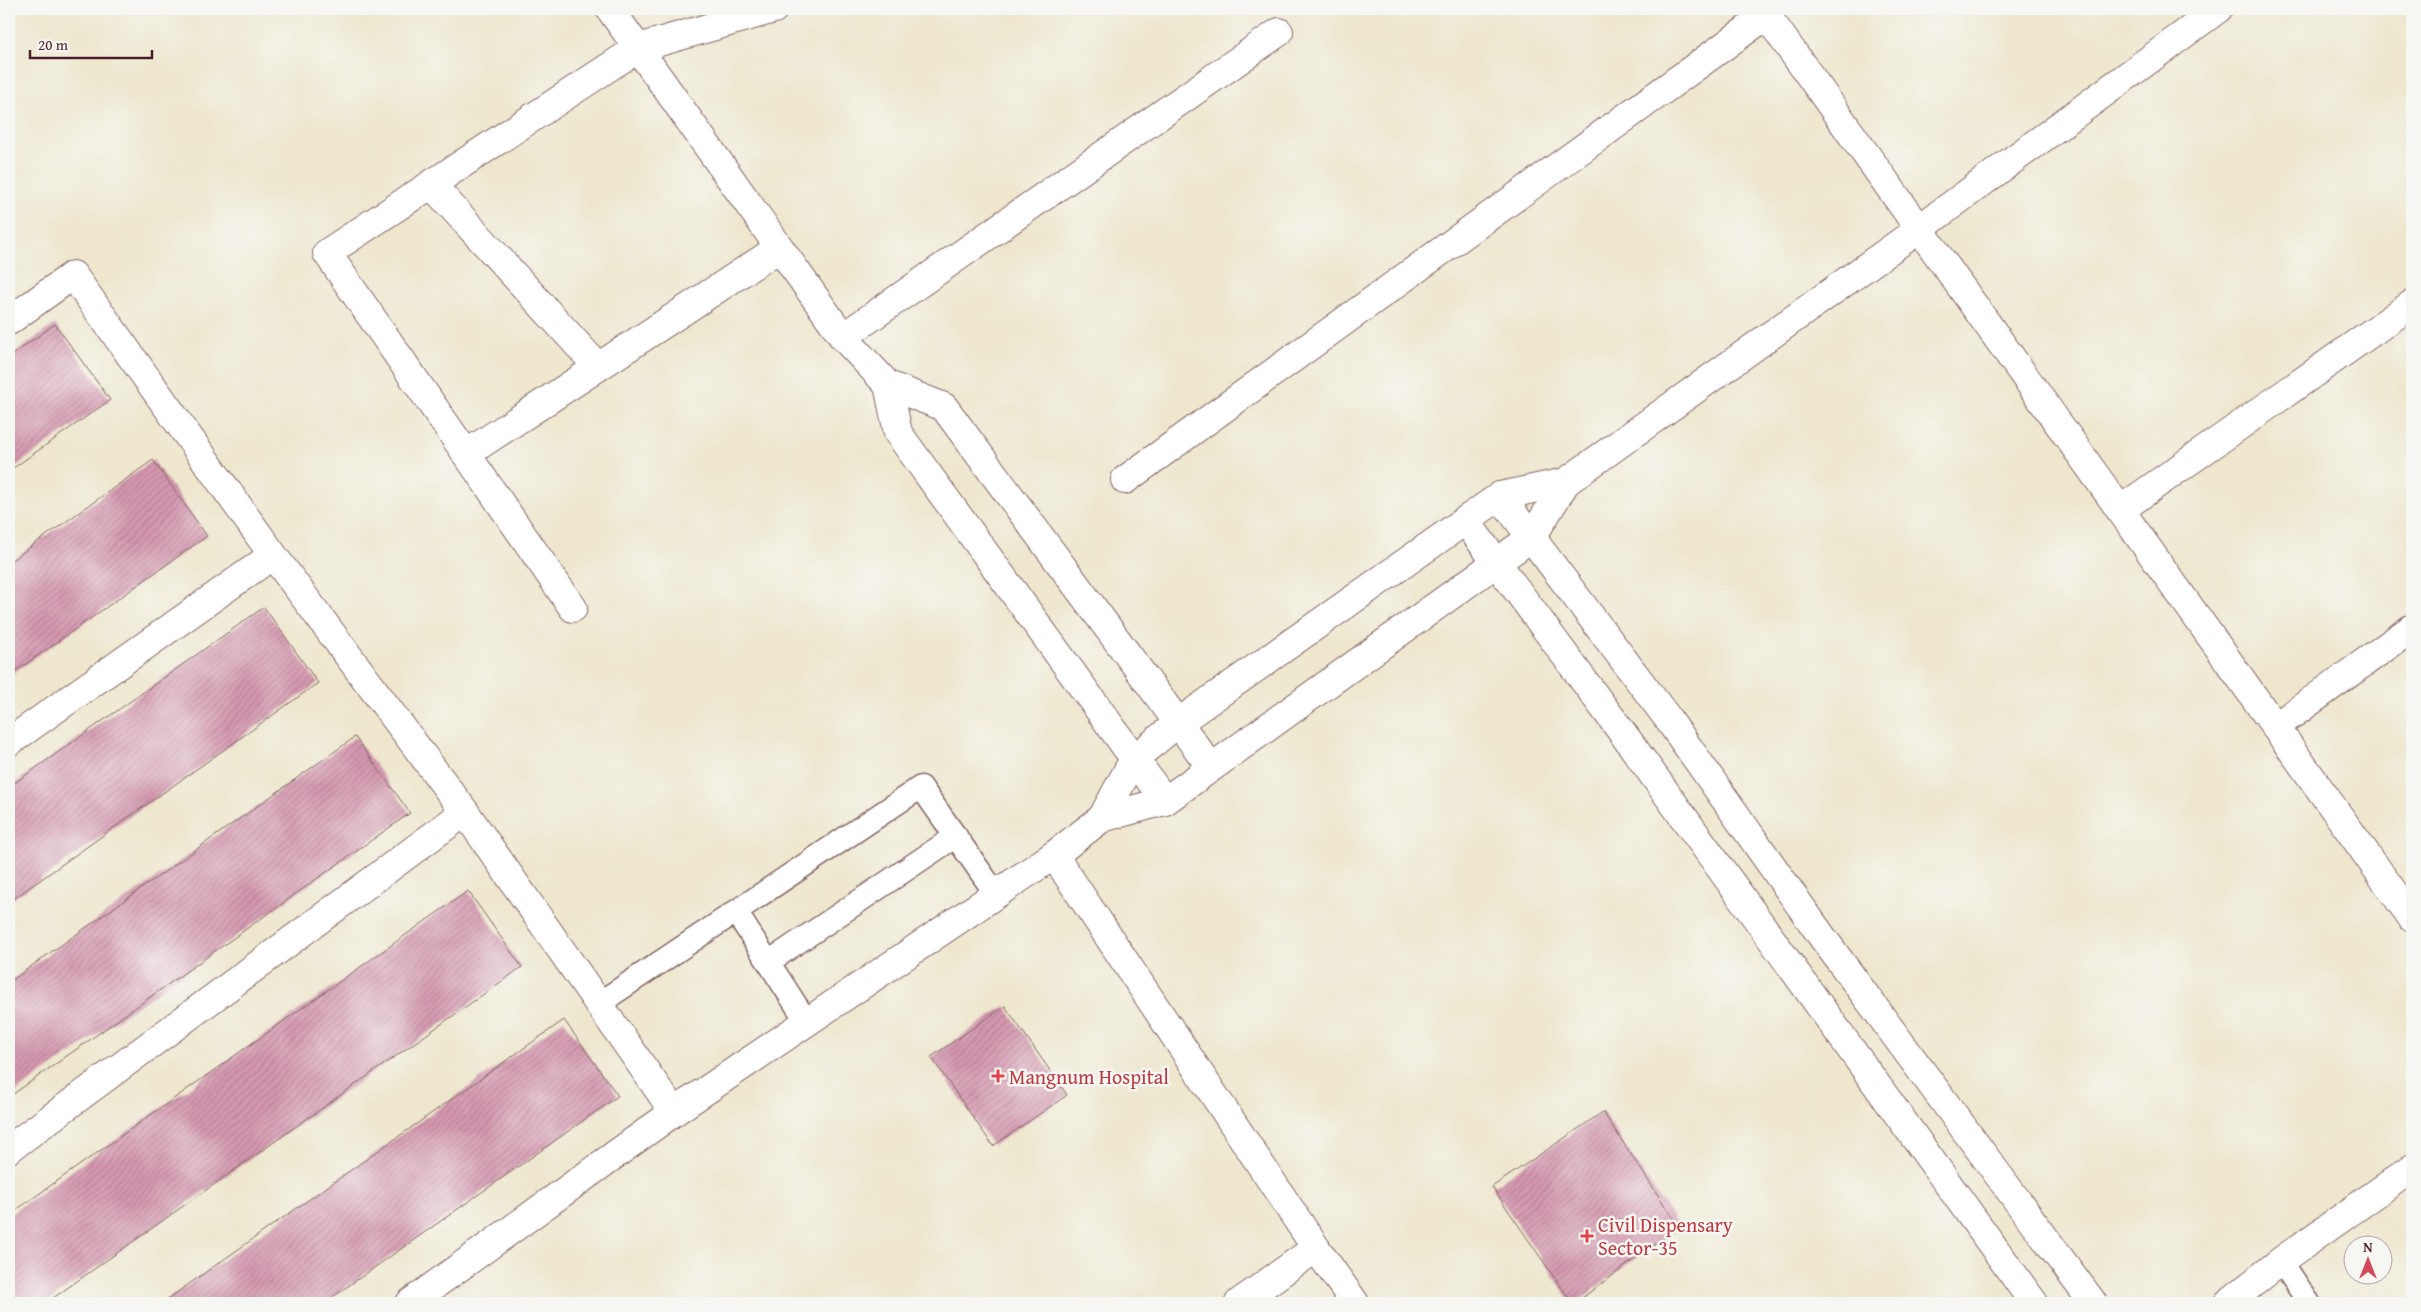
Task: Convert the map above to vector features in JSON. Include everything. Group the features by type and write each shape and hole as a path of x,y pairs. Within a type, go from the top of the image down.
{"street":[{"path":"610,9 843,337 888,385 944,407 1180,722 1211,767"},
{"path":"573,608 327,253 638,48 774,9"},
{"path":"410,1303 674,1112 1054,855 1102,818 1165,801 1532,537 1566,482 1919,229 2218,9"},
{"path":"1125,480 1765,12 2412,918"},
{"path":"843,337 1279,32"},
{"path":"430,184 598,367"},
{"path":"466,454 779,248"},
{"path":"9,321 73,275 273,555 465,812 674,1112"},
{"path":"2120,510 2412,304"},
{"path":"888,385 898,433 1165,801"},
{"path":"1102,818 1134,759 1180,722 1500,496 1566,482"},
{"path":"1500,496 1666,716 1823,938 2093,1303"},
{"path":"1465,520 2034,1303"},
{"path":"9,742 273,555"},
{"path":"2275,727 2412,628"},
{"path":"9,1148 465,812"},
{"path":"1054,855 1316,1248 1356,1303"},
{"path":"1789,965 1823,938"},
{"path":"2228,1303 2281,1261 2412,1168"},
{"path":"1239,1303 1316,1248"}],"lane":[{"path":"598,1004 921,787 996,894"},
{"path":"770,961 956,836"},
{"path":"736,912 770,961 807,1022"},
{"path":"2281,1261 2309,1303"}],"building":[{"path":"55,324 110,400 9,471 9,357"},
{"path":"153,460 207,536 9,676 9,562"},
{"path":"264,607 318,683 9,902 9,787"},
{"path":"355,737 410,813 9,1097 9,982"},
{"path":"468,891 522,967 46,1303 9,1303 9,1215"},
{"path":"1005,1006 1067,1095 993,1146 931,1057"},
{"path":"564,1020 618,1096 529,1159 324,1303 162,1303"},
{"path":"1603,1112 1679,1227 1575,1303 1572,1303 1492,1187"}],"place":[{"name":"Mangnum Hospital","path":"998,1076"},
{"name":"Civil Dispensary Sector-35","path":"1587,1236"}]}
